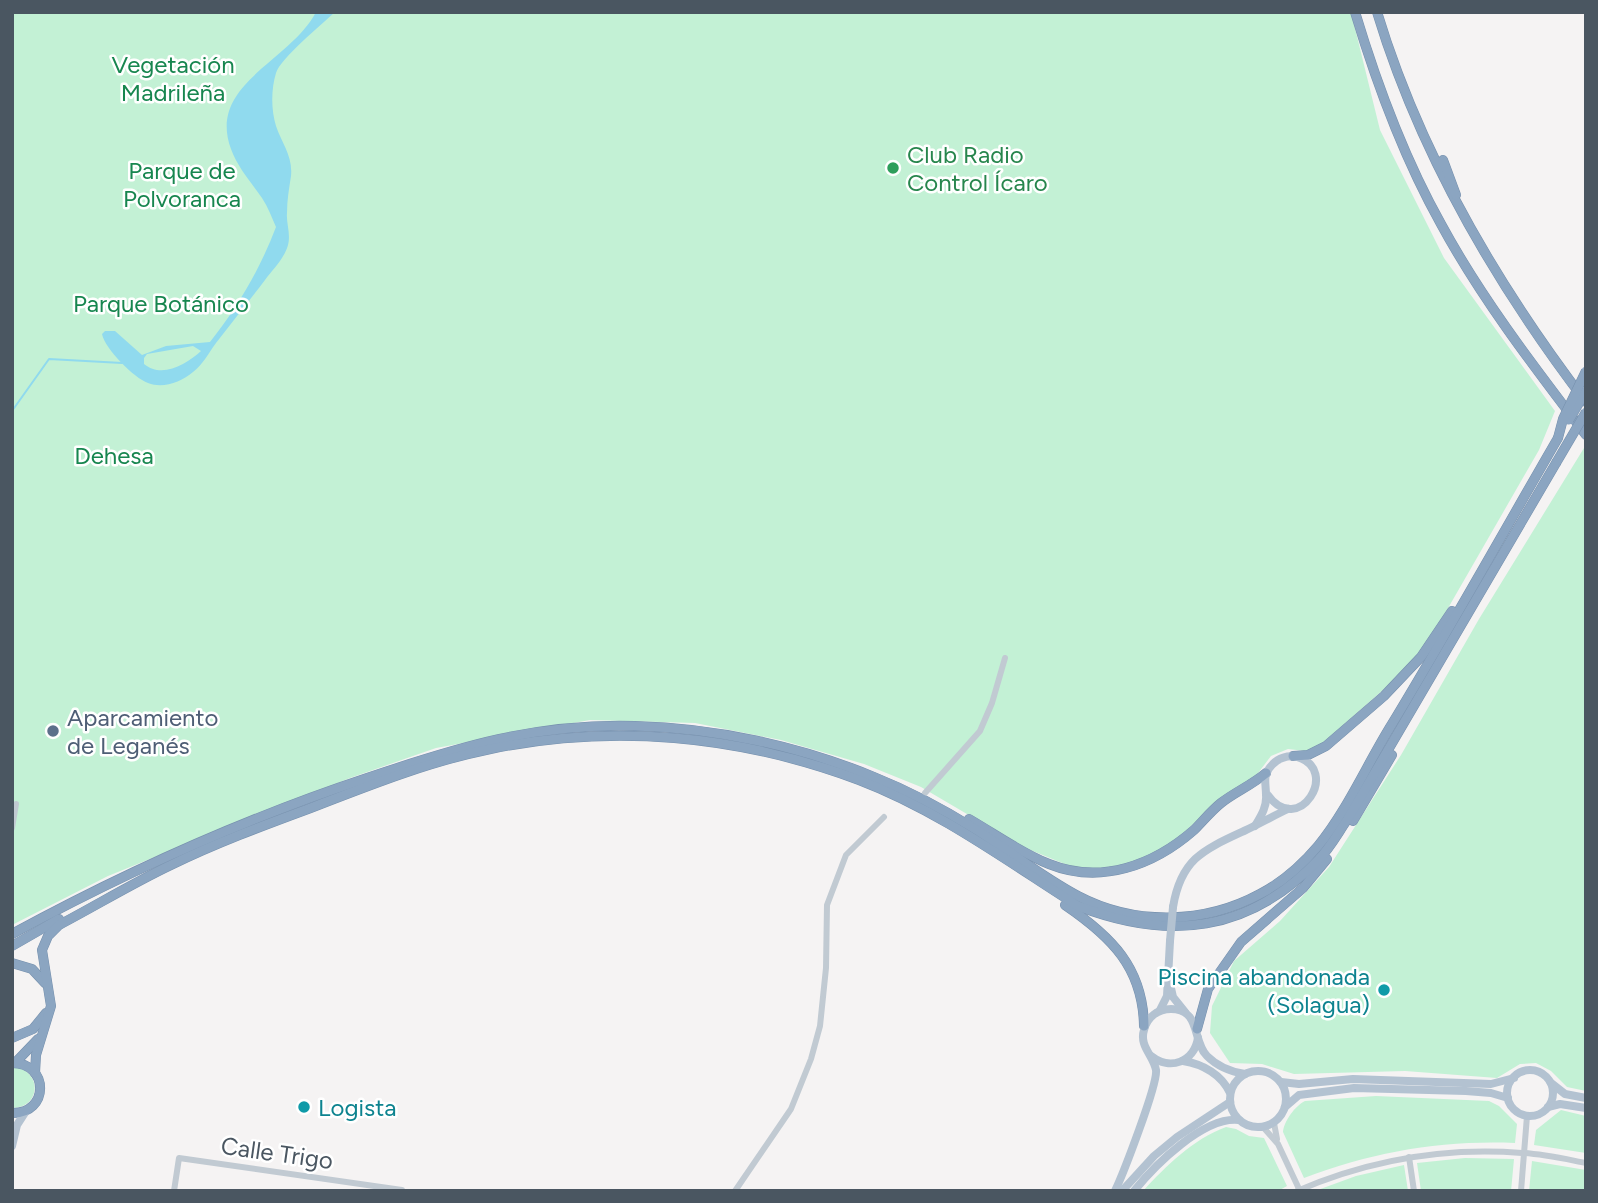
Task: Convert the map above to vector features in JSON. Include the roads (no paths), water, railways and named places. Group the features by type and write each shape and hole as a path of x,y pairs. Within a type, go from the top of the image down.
{"highway":[{"path":"1355,12 1368,55 1409,160 1441,225 1518,346 1586,435"},
{"path":"1377,12 1389,50 1429,149 1460,211 1534,330 1586,402"},
{"path":"1443,160 1460,211"},
{"path":"1558,438 1563,419 1586,371"},
{"path":"826,759 922,799 1059,884 1104,907 1159,918 1196,915 1225,909 1263,893 1284,879 1320,844 1586,391"},
{"path":"12,946 74,911 164,869 228,840 336,798 473,753 527,742 584,736 639,735 702,740 767,752 860,781 943,820 1077,906 1127,923 1158,927 1191,926 1226,919 1260,905 1294,883 1321,858 1347,820 1586,412"},
{"path":"1293,756 1308,755 1326,746 1405,675 1421,657 1481,561 1502,533"},
{"path":"1197,1032 1208,989 1224,964 1241,943 1303,888 1332,852 1367,800 1482,590"},
{"path":"12,934 81,897 225,830 332,789 480,742 527,732 583,726 638,726 702,732 768,744 875,774 925,793 1029,855 1050,865 1074,871 1101,872 1131,868 1162,854 1193,831 1222,802 1266,774"},
{"path":"1001,858 1017,873 1087,920 1115,948 1135,978 1144,1003 1144,1026"},
{"path":"12,1113 26,1111 37,1101 40,1094 36,1055 51,1006 42,950 48,936 60,925 164,869"},
{"path":"12,963 33,969 50,990"},
{"path":"12,1038 33,1029 51,1006"},
{"path":"14,1063 41,1035"},
{"path":"14,1063 23,1064 36,1073"}],"main road":[{"path":"1115,1191 1127,1166 1154,1086 1156,1071 1143,1042 1144,1026 1160,1010 1167,996 1176,886 1189,865 1208,848 1255,826 1288,808 1304,805 1314,793 1316,785 1313,769 1307,763 1293,756 1276,760 1264,780 1267,794 1264,811 1255,826"},
{"path":"1267,794 1272,801 1288,808"},
{"path":"1169,978 1173,997 1197,1032 1206,1055 1231,1071 1245,1074"},
{"path":"1160,1010 1185,1013"},
{"path":"1184,1061 1194,1050 1197,1032"},
{"path":"1151,1056 1170,1064 1184,1061 1205,1067 1226,1083 1239,1120"},
{"path":"1122,1191 1154,1156 1230,1098 1238,1079 1253,1071 1268,1073 1281,1082 1299,1084 1353,1079 1491,1084 1533,1071 1540,1073 1564,1094 1586,1098"},
{"path":"1514,1078 1510,1084 1508,1098 1514,1110 1527,1116 1539,1115 1548,1107 1553,1095 1550,1082"},
{"path":"1281,1082 1285,1090 1285,1107"},
{"path":"1134,1191 1160,1163 1206,1128 1227,1119 1239,1120 1255,1128 1263,1127 1274,1123 1285,1107 1299,1095 1354,1088 1466,1091 1491,1093 1508,1098"},
{"path":"1548,1107 1560,1104 1586,1108"},
{"path":"12,1146 17,1125 26,1111"}],"street":[{"path":"925,793 980,731 992,703 1004,658"},
{"path":"12,828 16,804"},
{"path":"735,1191 791,1109 811,1059 820,1026 824,991 827,905 846,855 884,817"},
{"path":"1521,1191 1527,1116"},
{"path":"1274,1123 1278,1144 1299,1190 1357,1169 1409,1157 1470,1151 1525,1153 1586,1163"},
{"path":"1263,1127 1278,1144"},
{"path":"1409,1157 1414,1191"},
{"name":"Calle Trigo","path":"174,1191 179,1158 402,1190"},
{"path":"345,1191 349,1183"}],"water":[{"path":"316,12 335,12 285,59 274,79 274,120 289,156 291,169 287,208 289,241 286,250 197,369 172,384 148,383 121,362 108,347 102,334 105,331 115,331 142,355 166,346 210,342 230,315 248,287 276,227 264,201 241,169 231,149 227,127 231,107 240,90 304,30","holes":["193,346 201,351 182,365 166,370 144,364 147,354"]}],"waterway":[{"path":"12,411 49,359 122,363"}],"place":[{"name":"Club Radio Control Ícaro","path":"893,168"},
{"name":"Aparcamiento de Leganés","path":"53,731"},
{"name":"Piscina abandonada (Solagua)","path":"1384,990"},
{"name":"Logista","path":"304,1107"}],"park label":[{"name":"Vegetación Madrileña","path":"173,78"},
{"name":"Parque de Polvoranca","path":"182,184"},
{"name":"Parque Botánico","path":"161,303"},
{"name":"Dehesa","path":"114,455"}]}
